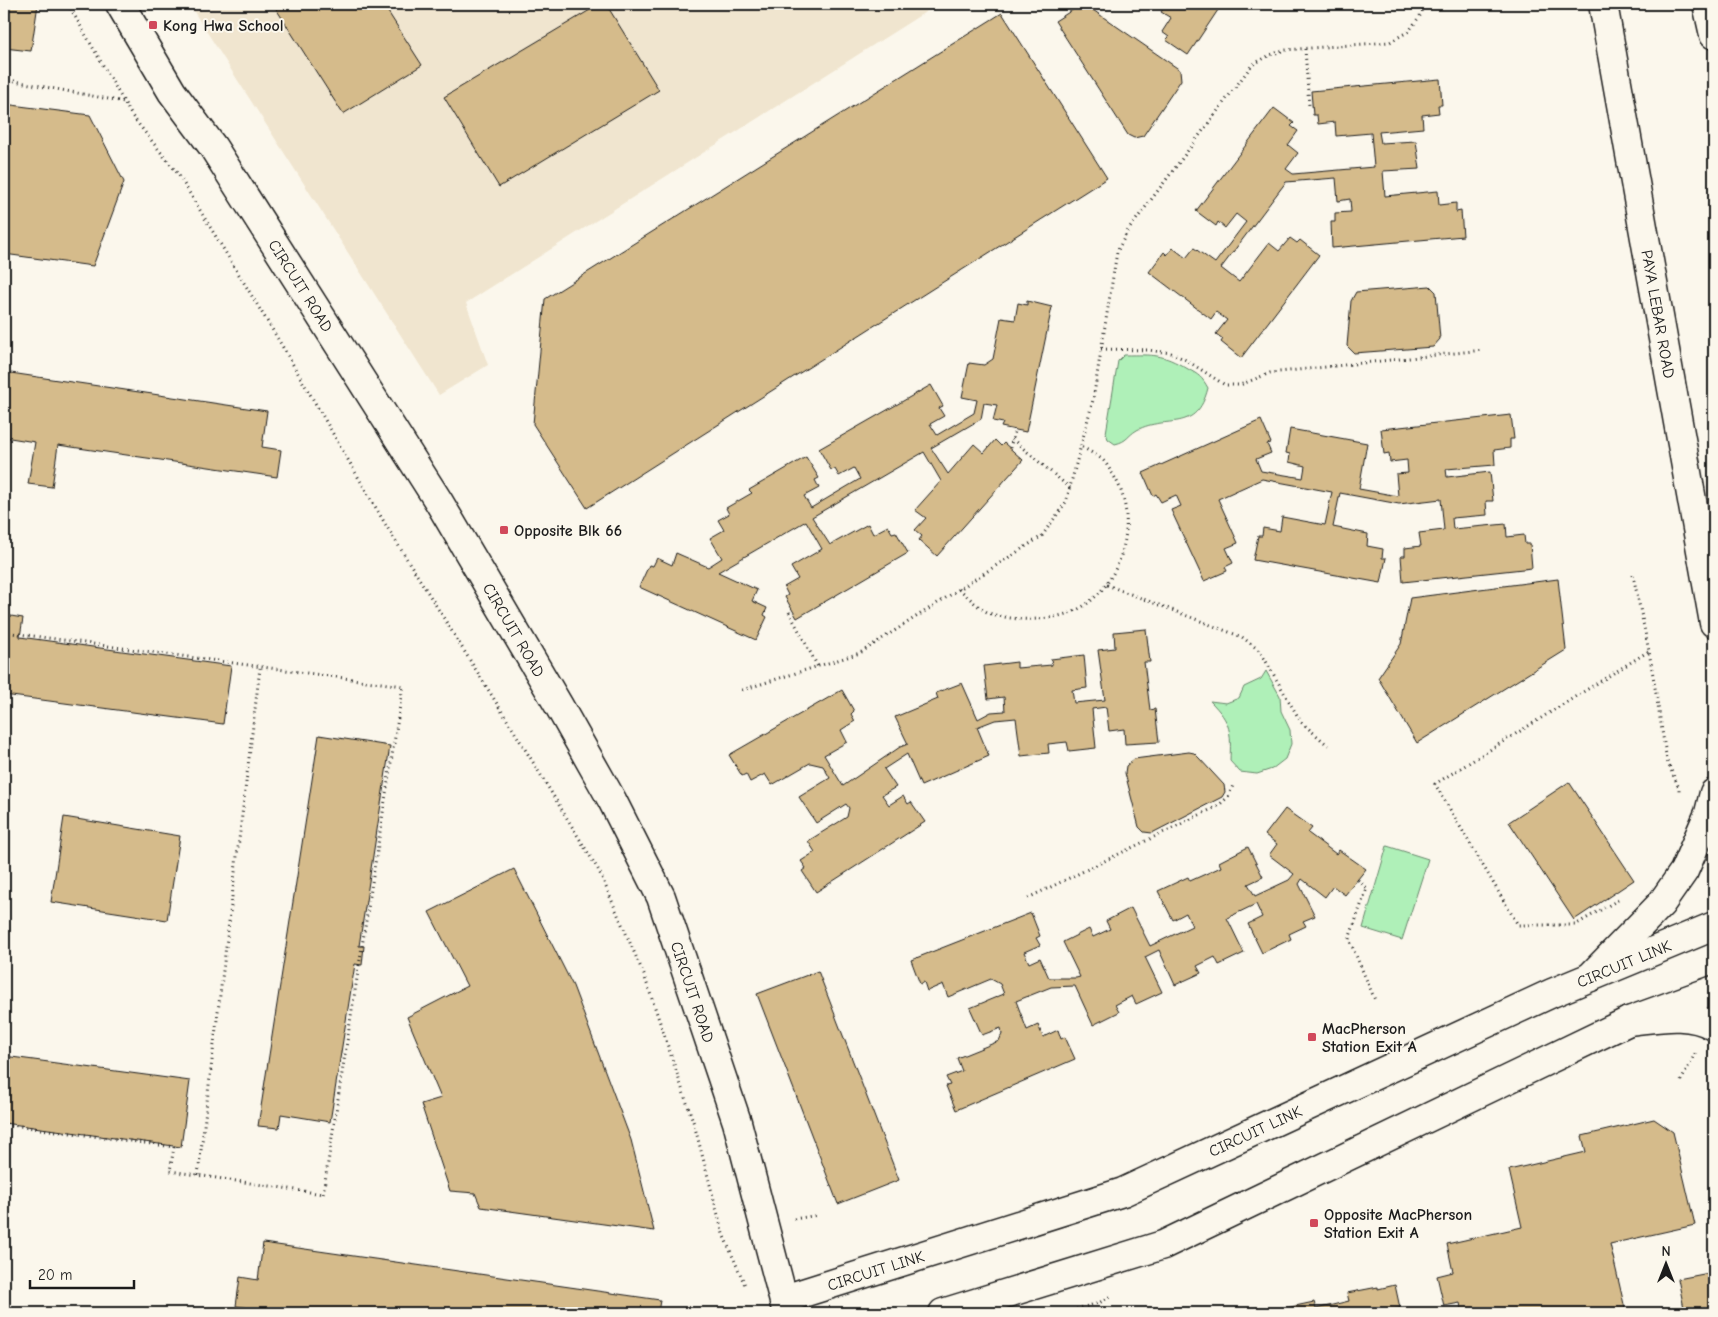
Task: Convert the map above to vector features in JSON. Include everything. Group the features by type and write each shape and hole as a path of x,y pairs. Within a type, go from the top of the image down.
{"street":[{"name":"CIRCUIT ROAD","path":"120,4 172,92 213,148 439,502 559,706 626,827 661,897 737,1122 786,1306"},
{"name":"PAYA LEBAR ROAD","path":"1603,4 1714,623"},
{"path":"1707,4 1714,35"},
{"path":"1590,977 1661,904 1673,887 1684,870 1709,813 1714,793"},
{"name":"CIRCUIT LINK","path":"786,1306 1123,1192 1590,977 1714,926"},
{"path":"943,1313 1163,1246 1629,1021 1714,990"},
{"path":"1629,1021 1672,1016 1695,1018 1714,1026"}],"path":[{"path":"68,4 132,116 178,174 281,344 387,527 599,871 644,975 694,1124 723,1234 745,1287"},
{"path":"742,690 860,653 1042,536 1066,502 1070,488 1093,400 1117,252 1127,232 1252,65 1270,55 1285,50 1390,42 1409,31 1422,13 1423,4"},
{"path":"1305,49 1309,106 1312,106"},
{"path":"4,79 124,102"},
{"path":"1101,350 1148,350 1171,354 1186,360 1225,385 1240,385 1270,374 1483,350"},
{"path":"1010,448 1015,430"},
{"path":"1012,439 1070,488"},
{"path":"959,589 987,612 1012,619 1045,619 1073,611 1088,604 1107,585 1120,558 1127,532 1126,504 1118,482 1104,461 1081,446"},
{"path":"1633,576 1649,651 1666,761 1679,788 1680,796"},
{"path":"1107,585 1242,637 1260,651 1301,722 1330,748"},
{"path":"790,612 818,667"},
{"path":"4,632 403,686 323,1194 170,1171 174,1147 4,1124"},
{"path":"1623,897 1575,925 1518,925 1435,784 1649,651"},
{"path":"198,1175 260,668"},
{"path":"1028,898 1218,806 1228,798 1234,783"},
{"path":"1358,880 1367,888 1350,939 1375,1000"}],"shaded area":[{"path":"189,4 938,4 466,303 488,365 439,395"}],"green space":[{"path":"1124,355 1157,356 1171,360 1195,373 1208,388 1203,403 1188,418 1148,426 1137,430 1125,440 1115,444 1108,439 1106,433 1118,361"},
{"path":"1266,671 1280,696 1281,711 1290,730 1291,744 1285,759 1272,769 1257,774 1240,772 1230,761 1229,728 1223,716 1210,701 1226,703 1239,698 1244,687 1261,679"},
{"path":"1387,846 1428,859 1402,940 1363,928"}],"building":[{"path":"4,4 38,4 31,51 4,48"},
{"path":"273,4 383,4 422,65 343,114"},
{"path":"600,4 606,4 659,90 499,187 444,97"},
{"path":"1166,4 1222,4 1188,55 1166,40 1169,37 1162,32 1171,18 1161,12"},
{"path":"1090,8 1180,70 1181,80 1143,136 1134,138 1128,135 1055,21 1074,9"},
{"path":"1002,13 1107,178 587,508 533,424 545,299"},
{"path":"1440,79 1442,105 1438,105 1439,113 1422,115 1423,128 1379,132 1381,143 1416,141 1420,169 1383,171 1385,196 1438,191 1439,205 1456,203 1456,212 1461,211 1463,236 1332,248 1331,222 1335,222 1335,213 1351,212 1350,199 1338,201 1336,178 1286,182 1221,268 1239,282 1269,243 1279,251 1290,238 1297,243 1300,240 1319,255 1241,358 1221,342 1223,339 1216,334 1227,320 1216,312 1211,319 1149,272 1164,252 1167,255 1173,248 1186,258 1194,248 1215,263 1246,222 1236,214 1225,228 1218,222 1216,226 1196,211 1274,108 1294,123 1291,126 1298,131 1288,145 1298,153 1286,169 1293,174 1374,167 1371,133 1336,136 1335,122 1318,124 1317,115 1313,115 1311,91"},
{"path":"4,104 90,115 124,182 93,266 4,254"},
{"path":"1430,286 1436,292 1440,339 1433,347 1354,353 1347,346 1351,301 1356,292"},
{"path":"1027,301 1052,307 1026,432 1001,427 1003,423 993,421 997,405 984,403 981,419 931,448 948,474 974,444 984,453 995,440 1001,446 1004,443 1023,460 937,556 919,540 922,536 915,530 926,518 915,510 941,481 924,452 812,517 830,545 868,524 873,534 888,526 892,533 896,532 908,553 797,618 785,597 788,595 784,587 798,579 791,567 822,549 806,521 718,572 757,590 752,601 767,608 764,615 767,617 756,640 639,587 649,565 653,566 657,558 672,565 676,553 708,567 722,558 710,538 724,530 718,520 729,514 726,508 752,493 749,490 806,457 819,478 815,480 819,488 804,496 811,508 860,479 854,468 839,476 835,469 831,470 819,449 931,385 943,406 939,408 944,416 930,424 937,435 974,413 977,400 962,397 969,363 984,365 993,359 1001,318 1015,320 1018,303 1027,305"},
{"path":"4,372 267,411 262,447 281,450 277,477 58,445 52,487 28,484 35,442 4,437"},
{"path":"1511,415 1514,439 1510,439 1510,448 1494,450 1495,465 1446,469 1447,477 1490,472 1493,501 1486,501 1487,515 1452,518 1453,529 1506,524 1507,537 1524,535 1525,544 1530,544 1532,568 1403,582 1401,556 1405,556 1405,548 1421,546 1419,533 1444,530 1441,499 1399,504 1340,493 1333,527 1368,534 1367,546 1383,549 1382,558 1386,558 1381,583 1253,560 1258,536 1262,536 1263,528 1280,531 1282,517 1325,525 1332,492 1262,479 1218,499 1238,543 1226,548 1233,563 1225,567 1227,571 1204,581 1171,510 1181,506 1176,495 1161,502 1156,494 1153,496 1143,473 1261,420 1271,443 1267,444 1271,453 1256,459 1261,471 1303,478 1305,466 1289,462 1290,454 1286,453 1290,429 1367,443 1359,489 1398,496 1396,474 1408,473 1407,460 1390,462 1389,453 1384,454 1381,429"},
{"path":"1558,579 1566,650 1417,743 1378,678 1401,644 1410,598"},
{"path":"5,615 23,618 20,637 231,666 223,724 4,695"},
{"path":"1146,629 1150,662 1144,662 1150,710 1155,709 1159,742 1125,744 1124,729 1109,731 1106,707 1092,709 1096,748 1069,751 1067,742 1048,744 1049,753 1021,756 1016,718 995,720 977,727 989,756 921,786 907,754 884,769 896,787 882,795 889,805 903,796 908,804 911,802 925,822 816,892 802,871 806,868 801,861 815,852 808,841 847,817 849,808 846,804 816,823 799,797 830,778 823,766 810,763 772,785 765,774 750,782 746,774 742,776 729,755 842,690 854,711 851,714 855,721 841,730 847,742 824,755 843,786 900,747 908,744 895,717 938,699 936,693 962,683 978,719 991,712 1005,711 1004,697 988,699 984,666 1017,662 1017,668 1052,665 1051,659 1084,655 1087,688 1072,690 1074,703 1105,700 1098,650 1115,648 1114,632"},
{"path":"319,735 390,746 359,946 364,946 362,965 355,964 330,1122 281,1114 279,1128 258,1126"},
{"path":"1194,753 1224,785 1225,792 1222,797 1152,833 1144,832 1139,827 1125,773 1126,766 1134,759"},
{"path":"1569,782 1634,880 1574,920 1509,822"},
{"path":"1285,809 1312,828 1308,833 1336,854 1339,850 1366,869 1345,895 1333,886 1325,897 1302,879 1299,884 1315,916 1303,921 1306,926 1289,934 1291,939 1262,953 1248,924 1262,917 1256,904 1227,918 1244,953 1219,965 1215,957 1197,966 1201,973 1175,985 1159,950 1145,957 1162,992 1136,1004 1132,996 1115,1005 1119,1012 1093,1025 1075,986 1051,987 1016,1001 1027,1030 1038,1025 1043,1037 1058,1030 1061,1039 1065,1037 1075,1059 956,1110 946,1086 950,1085 946,1077 962,1071 957,1058 999,1041 1002,1034 1001,1028 982,1035 970,1008 1004,994 1000,984 991,979 948,997 943,984 927,991 924,982 920,984 911,960 1031,913 1040,936 1036,938 1040,945 1024,952 1029,963 1040,958 1049,978 1080,977 1063,942 1089,929 1093,937 1110,929 1106,921 1131,908 1150,946 1192,926 1186,913 1173,920 1158,891 1188,877 1190,881 1221,867 1219,862 1248,847 1263,877 1248,884 1255,896 1289,880 1294,874 1269,855 1277,844 1265,835"},
{"path":"64,817 180,836 167,920 51,902"},
{"path":"514,869 573,986 631,1140 654,1231 481,1207 475,1193 450,1191 421,1104 441,1098 407,1017 467,986 429,912"},
{"path":"818,971 899,1180 838,1204 757,994"},
{"path":"4,1056 190,1081 181,1147 4,1123"},
{"path":"1654,1119 1673,1132 1695,1225 1610,1244 1626,1313 1462,1313 1460,1303 1444,1306 1437,1276 1453,1272 1447,1244 1522,1227 1509,1170 1586,1152 1582,1136"},
{"path":"263,1243 660,1300 658,1313 286,1313 236,1306 240,1277 258,1280"},
{"path":"1714,1272 1714,1313 1685,1313 1678,1279"},
{"path":"1395,1285 1400,1308 1395,1309 1396,1313 1267,1312 1314,1302 1316,1309 1349,1301 1347,1293"}],"place":[{"name":"Kong Hwa School","path":"153,25"},
{"name":"Opposite Blk 66","path":"504,530"},
{"name":"MacPherson Station Exit A","path":"1312,1037"},
{"name":"Opposite MacPherson Station Exit A","path":"1314,1223"}]}
